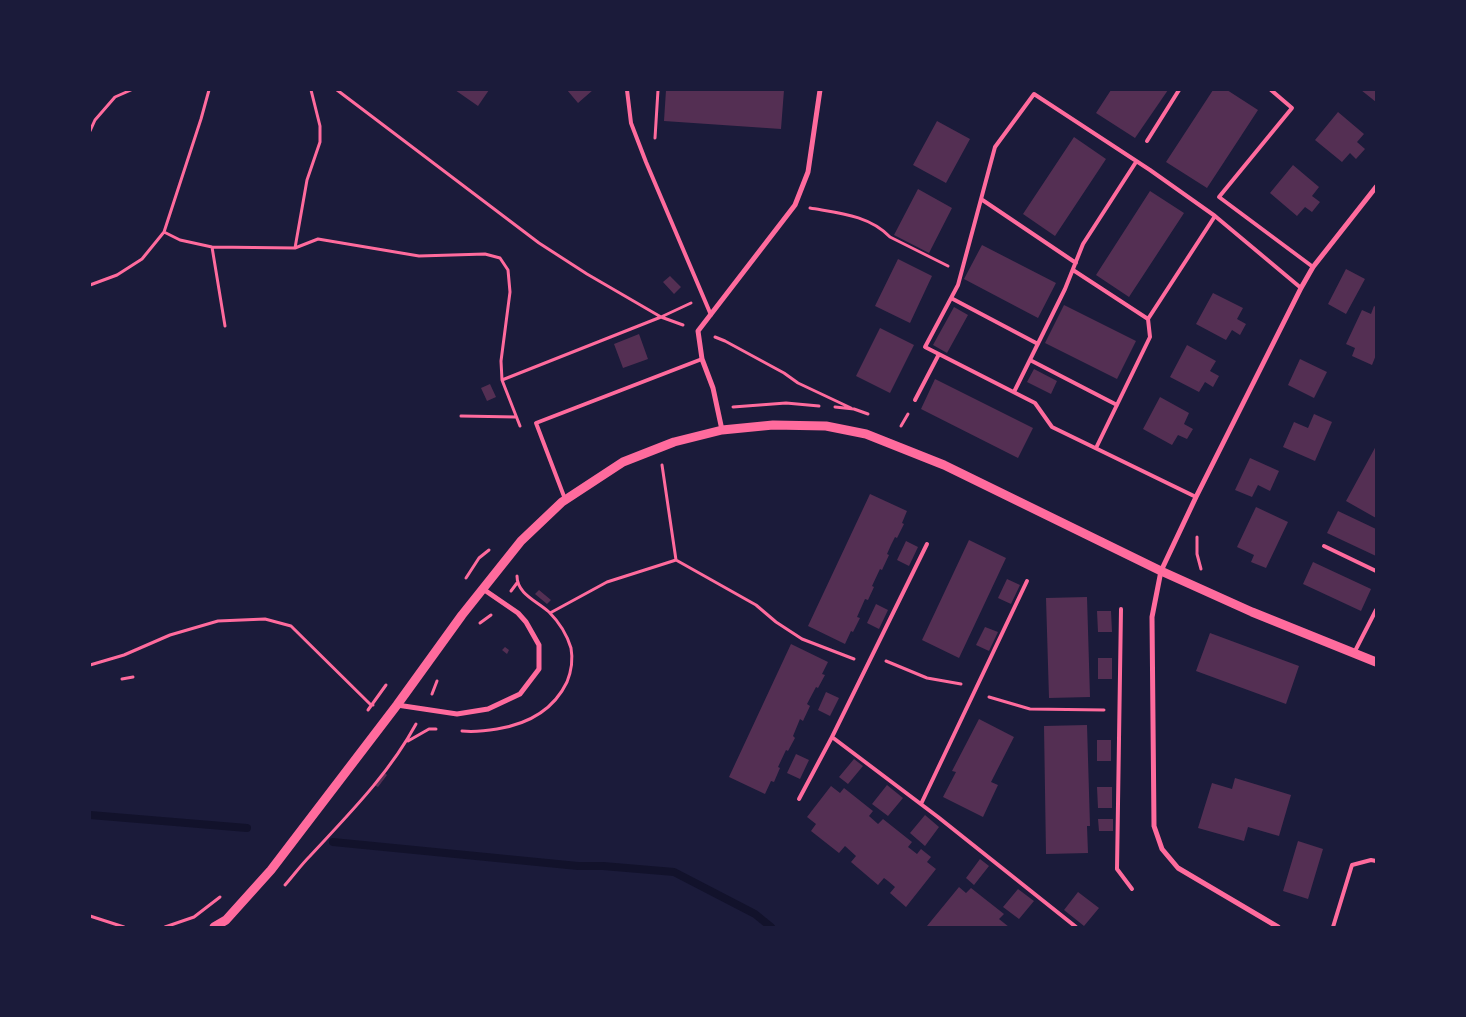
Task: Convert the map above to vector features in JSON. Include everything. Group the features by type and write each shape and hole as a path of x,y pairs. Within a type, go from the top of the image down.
{"street":[{"path":"722,430 713,388 702,359 698,331 795,205 808,172 820,90"},
{"path":"1278,927 1178,868 1162,849 1154,826 1152,617 1161,571 1196,496 1301,288 1313,267 1376,187"},
{"path":"214,927 226,920 271,870 397,705 462,615 521,541 565,500 623,462 674,442 722,430 773,425 826,426 866,434 944,465 1161,571 1252,612 1376,662"},
{"path":"397,705 457,714 488,709 520,694 539,669 539,645 526,622 484,589"}],"lane":[{"path":"626,90 631,123 637,139 711,315"},
{"path":"1147,141 1180,90"},
{"path":"1271,90 1292,108 1218,197 1313,267"},
{"path":"1196,496 1052,427 1035,403 925,347 958,285 995,147 1034,94 1150,170 1215,216 1301,288"},
{"path":"1014,392 1084,244 1136,162"},
{"path":"981,199 1076,263"},
{"path":"1096,448 1150,337 1148,318 1215,216"},
{"path":"1073,270 1148,318"},
{"path":"951,298 1038,344"},
{"path":"915,400 939,354"},
{"path":"565,500 536,423 702,359"},
{"path":"1030,360 1116,405"},
{"path":"799,799 928,544"},
{"path":"1324,546 1376,571"},
{"path":"921,804 1027,582"},
{"path":"1121,610 1117,869 1132,890"},
{"path":"1354,653 1376,610"},
{"path":"832,737 921,804 1076,927"},
{"path":"1333,927 1352,864 1376,860"}],"path":[{"path":"90,131 95,120 115,97 131,90"},
{"path":"90,285 118,275 142,259 164,232 209,90"},
{"path":"295,248 307,180 320,142 320,126 311,90"},
{"path":"337,90 539,243 587,274 661,317 725,341 784,373 798,383 854,409 872,415"},
{"path":"795,205 858,217 883,230 890,237 962,273"},
{"path":"164,232 180,240 212,247 295,248 318,238 419,256 485,254 500,258 508,270 510,292 502,361 502,380 520,426"},
{"path":"212,247 225,326"},
{"path":"502,380 661,317 702,297"},
{"path":"718,408 786,403 825,406"},
{"path":"835,407 854,409"},
{"path":"461,416 516,417 525,418 536,423"},
{"path":"898,425 910,430"},
{"path":"660,447 676,560"},
{"path":"1170,553 1202,571 1197,554 1196,538 1200,530"},
{"path":"464,581 479,558 494,545"},
{"path":"550,613 606,582 676,560 756,605 776,622 802,639 868,664 888,660 927,678 958,683 994,699 1030,709 1083,711 1119,709"},
{"path":"479,623 489,618 517,583"},
{"path":"90,665 124,655 170,635 218,621 265,619 291,626 371,705 397,705"},
{"path":"122,679 133,677"},
{"path":"280,890 308,857 355,809 406,742 436,688 438,677"},
{"path":"366,712 389,682"},
{"path":"406,742 430,729"},
{"path":"165,927 194,917 226,890"},
{"path":"90,916 124,927"}],"building":[{"path":"455,90 489,90 478,106"},
{"path":"567,90 593,90 578,103"},
{"path":"666,90 784,90 781,129 664,121"},
{"path":"1111,90 1168,90 1135,138 1096,113"},
{"path":"1213,90 1227,90 1258,110 1207,188 1166,162"},
{"path":"1361,90 1376,90 1376,102"},
{"path":"1338,112 1364,134 1357,142 1365,149 1356,159 1350,153 1342,162 1315,140"},
{"path":"937,121 970,139 946,183 913,165"},
{"path":"1074,137 1106,159 1055,236 1023,214"},
{"path":"1293,165 1319,187 1312,196 1320,202 1312,212 1305,207 1297,216 1270,193"},
{"path":"918,189 952,208 929,253 894,235"},
{"path":"1150,191 1184,213 1129,297 1096,275"},
{"path":"982,245 1056,283 1038,318 964,279"},
{"path":"898,259 932,276 910,323 875,306"},
{"path":"1346,269 1365,279 1346,314 1328,304"},
{"path":"670,276 681,287 674,294 663,282"},
{"path":"1213,293 1243,308 1237,319 1246,324 1240,335 1232,330 1226,340 1196,324"},
{"path":"1064,305 1136,341 1117,379 1045,343"},
{"path":"1374,306 1376,307 1376,355 1372,365 1352,356 1355,348 1346,344 1362,310 1371,314"},
{"path":"954,307 968,315 947,353 933,345"},
{"path":"880,328 914,345 890,393 856,376"},
{"path":"639,334 648,359 623,368 614,344"},
{"path":"1187,345 1216,361 1210,371 1219,376 1213,387 1205,382 1199,392 1170,377"},
{"path":"1300,359 1327,372 1314,398 1288,385"},
{"path":"1034,369 1057,381 1051,394 1027,382"},
{"path":"935,379 1033,428 1018,458 921,409"},
{"path":"490,384 496,397 487,401 481,388"},
{"path":"1160,397 1189,413 1184,424 1193,429 1187,439 1178,435 1172,445 1143,429"},
{"path":"1314,414 1332,422 1315,461 1283,447 1294,422 1308,428"},
{"path":"1376,446 1376,518 1346,501"},
{"path":"1250,458 1279,471 1270,491 1258,485 1252,497 1235,490"},
{"path":"870,494 907,511 902,523 904,524 891,545 887,554 889,555 872,586 874,587 868,600 865,599 857,617 860,618 845,644 808,626"},
{"path":"1256,507 1288,522 1266,568 1251,562 1254,555 1237,547"},
{"path":"1338,511 1376,529 1376,556 1327,533"},
{"path":"969,540 1006,558 959,658 922,640"},
{"path":"906,541 918,547 909,566 897,560"},
{"path":"1313,562 1371,589 1361,611 1303,584"},
{"path":"1007,579 1020,585 1011,604 998,598"},
{"path":"539,590 551,600 547,604 535,594"},
{"path":"1087,597 1090,697 1049,698 1046,598"},
{"path":"876,604 888,610 879,629 867,623"},
{"path":"1097,611 1111,611 1112,632 1098,632"},
{"path":"985,627 998,632 989,651 976,645"},
{"path":"1210,633 1299,666 1286,704 1196,671"},
{"path":"791,644 828,662 822,674 825,675 807,704 810,706 803,721 800,719 793,736 795,738 788,751 786,750 778,767 780,768 774,782 771,781 765,794 729,777"},
{"path":"505,647 509,650 507,654 502,650"},
{"path":"1098,658 1112,658 1112,679 1098,679"},
{"path":"826,692 839,698 830,716 818,710"},
{"path":"979,719 1014,737 991,782 998,785 983,817 943,797 956,772 952,771"},
{"path":"1087,725 1090,826 1087,826 1088,853 1046,854 1044,726"},
{"path":"1097,740 1111,740 1111,761 1097,761"},
{"path":"796,754 809,760 800,779 787,773"},
{"path":"854,759 863,766 848,784 839,777"},
{"path":"384,772 387,775 378,787 374,785"},
{"path":"1235,778 1291,795 1279,836 1248,827 1244,841 1198,828 1212,783 1232,789"},
{"path":"887,785 903,798 888,816 872,804"},
{"path":"831,786 840,793 844,788 873,811 869,816 878,824 883,819 912,842 908,847 917,854 921,849 931,857 927,862 936,869 906,907 890,893 895,887 888,881 884,878 878,885 851,862 856,856 845,846 839,853 811,831 816,824 807,817"},
{"path":"1097,787 1112,787 1112,808 1098,808"},
{"path":"925,815 939,827 925,846 910,833"},
{"path":"1098,819 1113,819 1113,831 1099,831"},
{"path":"1298,841 1323,849 1308,899 1283,891"},
{"path":"980,859 989,866 974,885 966,878"},
{"path":"959,887 966,893 971,888 1004,914 999,919 1009,927 927,926"},
{"path":"1018,889 1034,901 1019,919 1003,907"},
{"path":"1078,892 1099,908 1084,926 1064,910"}],"waterway":[{"path":"90,815 247,828"},
{"path":"333,842 578,866 603,866 674,872 755,914 771,927"}]}
